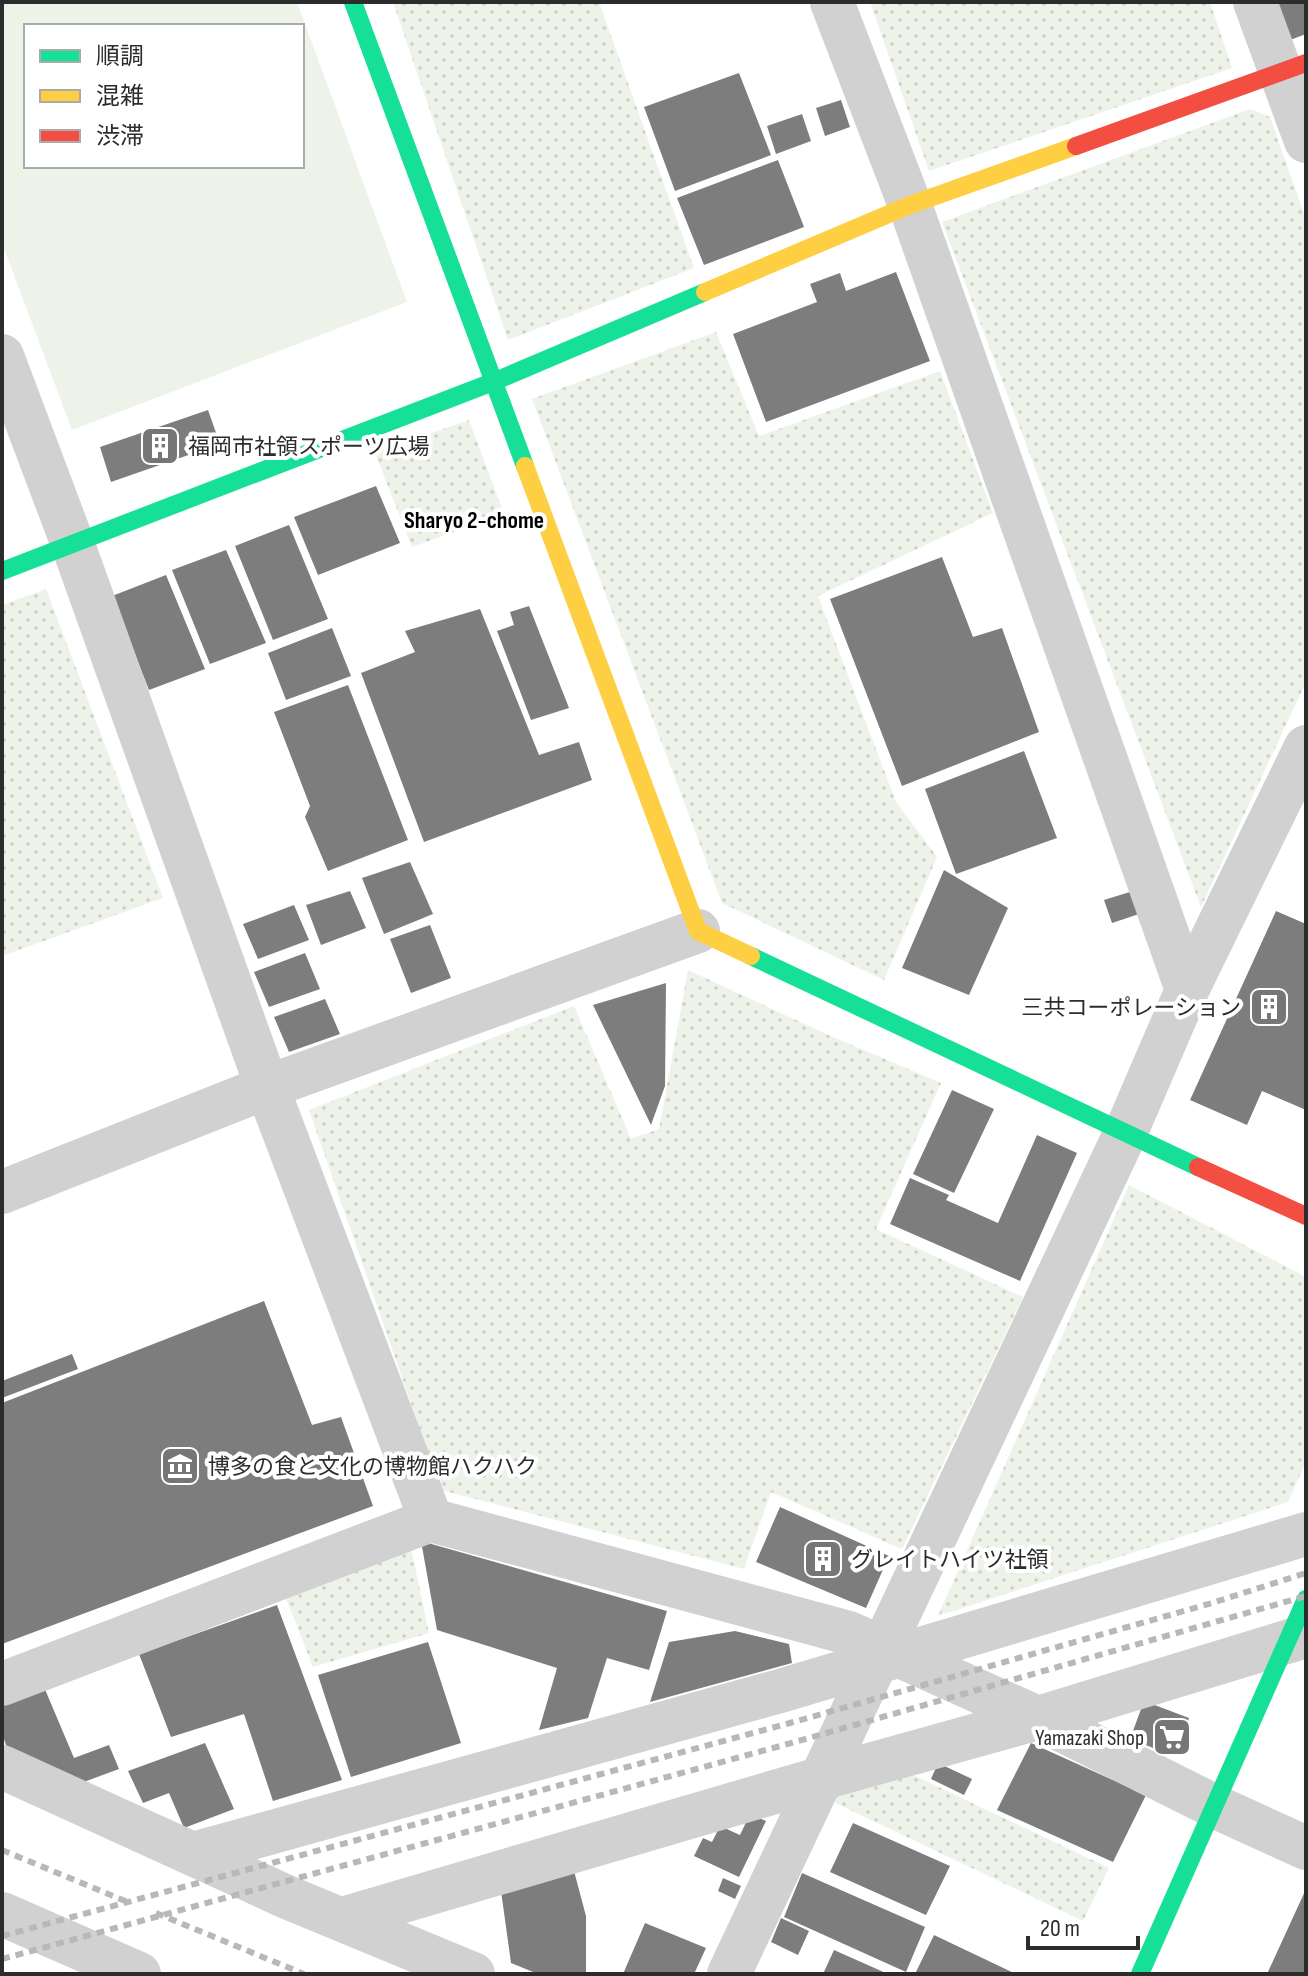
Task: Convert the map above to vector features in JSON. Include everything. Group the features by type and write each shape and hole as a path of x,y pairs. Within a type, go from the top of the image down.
{"street":[{"path":"353,2 698,931 1125,1134 1306,1216"},
{"path":"832,2 910,205 1187,990"},
{"path":"1255,2 1293,68 1306,141"},
{"path":"2,571 493,382 910,205 1293,68"},
{"path":"2,356 72,542 267,1087 431,1520"},
{"path":"729,1974 819,1779 887,1654 912,1583 1125,1134 1187,990 1306,747"},
{"path":"2,1192 267,1087 698,931"},
{"path":"2,1684 431,1520 849,1633 887,1654 1038,1718 1306,1848"},
{"path":"193,1854 780,1691 887,1654 1306,1534"},
{"path":"1140,1974 1296,1639 1306,1599"},
{"path":"342,1919 1038,1718 1296,1639"},
{"path":"2,1767 193,1854 473,1974"},
{"path":"2,1914 133,1973"}],"shaded area":[{"path":"2,2 297,2 407,302 72,430 2,243"},
{"path":"393,2 599,2 694,268 508,340"},
{"path":"870,2 1210,2 1232,68 929,171"},
{"path":"1250,109 1270,117 1306,219 1306,682 1201,907 942,222"},
{"path":"716,332 759,436 940,371 993,513 818,596 896,802 937,857 884,980 722,903 532,399"},
{"path":"469,420 504,514 412,547 375,453"},
{"path":"46,589 163,898 2,956 2,605"},
{"path":"688,970 941,1083 876,1229 1023,1297 902,1549 771,1492 744,1569 441,1490 309,1110 574,1006 631,1139 659,1129"},
{"path":"1129,1185 1306,1277 1306,1462 1288,1502 938,1616"},
{"path":"410,1543 429,1633 313,1667 283,1591"},
{"path":"909,1773 1109,1868 1083,1921 827,1799"}],"building":[{"path":"1306,2 1306,34 1290,40 1278,4"},
{"path":"739,73 771,155 675,191 644,107"},
{"path":"841,100 850,127 825,136 816,108"},
{"path":"802,114 811,141 776,154 767,126"},
{"path":"778,160 804,227 704,265 677,198"},
{"path":"896,272 930,361 766,422 733,334 817,302 810,284 840,273 846,291"},
{"name":"福岡市社領スポーツ広場","path":"208,410 220,444 111,482 100,447"},
{"path":"376,486 400,543 318,575 294,517"},
{"path":"289,525 328,619 273,640 235,546"},
{"path":"226,550 266,643 210,664 172,570"},
{"path":"942,557 973,637 1002,628 1039,732 902,786 830,599"},
{"path":"166,575 205,669 149,690 112,596"},
{"path":"529,606 569,708 531,720 497,631 514,625 510,612"},
{"path":"480,609 539,755 579,742 592,780 424,842 361,673 415,652 405,631"},
{"path":"332,628 351,676 286,700 268,653"},
{"path":"348,685 408,840 328,871 305,817 310,806 274,712"},
{"path":"1024,751 1057,838 956,874 925,789"},
{"path":"410,862 433,914 384,934 362,878"},
{"path":"944,870 1008,908 969,995 902,968"},
{"path":"350,891 366,928 321,945 306,905"},
{"path":"1133,891 1142,913 1112,923 1104,900"},
{"path":"294,905 309,940 258,959 243,924"},
{"name":"三共コーポレーション","path":"1276,911 1306,924 1306,1110 1262,1091 1247,1125 1190,1100"},
{"path":"430,925 451,978 411,993 390,939"},
{"path":"305,953 320,989 269,1007 254,972"},
{"path":"666,983 665,1086 651,1125 593,1005"},
{"path":"325,999 340,1034 289,1052 274,1017"},
{"path":"952,1090 994,1109 954,1193 913,1174"},
{"path":"1037,1135 1077,1153 1020,1281 890,1224 910,1178 949,1195 946,1200 998,1223"},
{"name":"博多の食と文化の博物館ハクハク","path":"264,1301 312,1425 341,1417 373,1506 2,1644 2,1403"},
{"path":"72,1354 78,1369 2,1398 2,1381"},
{"name":"グレイトハイツ社領","path":"780,1507 889,1556 866,1608 756,1562"},
{"path":"421,1541 667,1611 649,1670 607,1658 588,1718 539,1730 557,1668 437,1630"},
{"path":"277,1605 342,1780 273,1801 244,1714 171,1737 139,1654"},
{"path":"735,1631 789,1644 792,1663 650,1702 669,1642"},
{"path":"428,1642 461,1743 351,1777 318,1675"},
{"path":"44,1687 74,1758 109,1745 119,1769 81,1783 8,1751 2,1733 2,1703"},
{"path":"1144,1701 1189,1718 1174,1756 1130,1739"},
{"path":"205,1743 234,1809 184,1828 169,1793 143,1803 128,1771"},
{"path":"1031,1743 1146,1795 1113,1862 997,1810"},
{"path":"938,1763 972,1779 964,1795 931,1779"},
{"path":"750,1814 766,1821 739,1877 694,1856 703,1838 712,1842 720,1826 740,1835"},
{"path":"853,1823 950,1866 926,1915 830,1872"},
{"path":"574,1871 586,1916 586,1974 538,1974 511,1963 501,1891"},
{"path":"802,1873 925,1927 906,1972 784,1917"},
{"path":"723,1878 741,1886 735,1899 718,1891"},
{"path":"1306,1889 1306,1974 1267,1974"},
{"path":"781,1918 809,1931 798,1955 771,1942"},
{"path":"645,1923 706,1948 694,1974 623,1974"},
{"path":"934,1935 1016,1974 915,1974"},
{"path":"834,1950 888,1974 823,1974"}],"railway":[{"path":"2,1936 790,1723 1212,1603 1306,1573"},
{"path":"2,1959 795,1742 1306,1596"},
{"path":"2,1850 130,1903"},
{"path":"156,1913 304,1974"}],"traffic: fast":[{"path":"353,2 525,466"},
{"path":"2,571 493,382 705,292"},
{"path":"751,956 1198,1167"},
{"path":"1140,1974 1306,1599"}],"traffic: slow":[{"path":"705,292 910,205 1076,146"},
{"path":"525,466 698,931 751,956"}],"traffic: jam":[{"path":"1076,146 1306,63"},
{"path":"1198,1167 1306,1216"}],"place":[{"name":"福岡市社領スポーツ広場","path":"160,446"},
{"name":"三共コーポレーション","path":"1269,1007"},
{"name":"博多の食と文化の博物館ハクハク","path":"180,1466"},
{"name":"グレイトハイツ社領","path":"823,1559"},
{"name":"Yamazaki Shop","path":"1172,1737"}],"district":[{"name":"Sharyo 2-chome","path":"474,520"}]}
